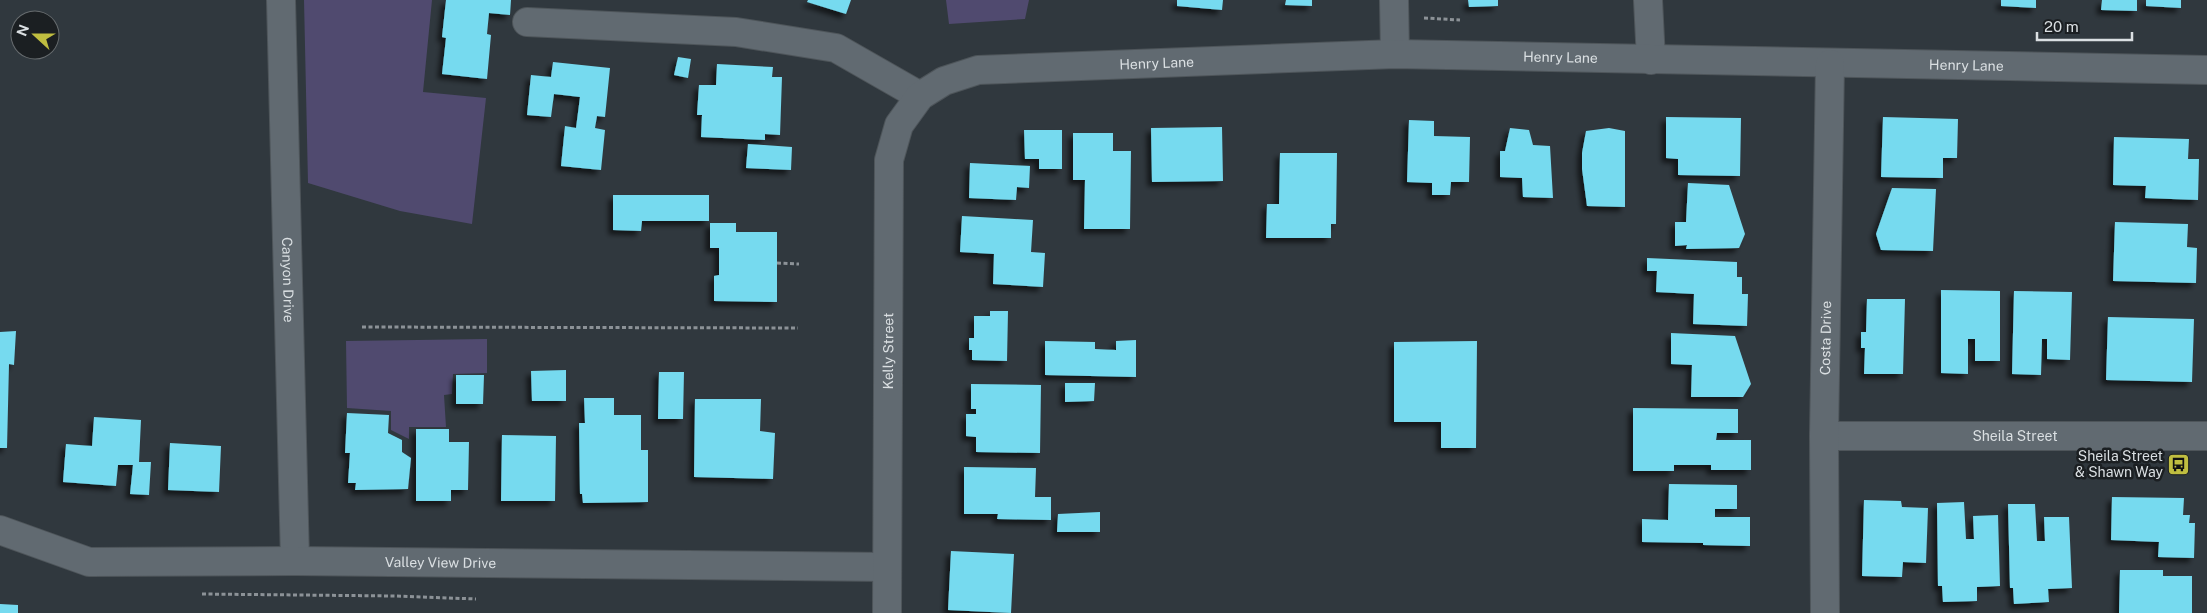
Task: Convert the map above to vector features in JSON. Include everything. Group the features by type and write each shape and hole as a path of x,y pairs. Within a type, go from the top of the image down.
{"street":[{"name":"Canyon Drive","path":"281,0 295,561"},
{"path":"1394,0 1395,54"},
{"path":"1648,0 1651,60"},
{"path":"527,22 736,32 836,48 920,96"},
{"name":"Henry Lane","path":"920,96 944,81 978,70 1395,54 2207,70"},
{"name":"Costa Drive","path":"1824,613 1824,436 1830,64"},
{"name":"Kelly Street","path":"887,613 888,160 898,125 920,96"},
{"name":"Sheila Street","path":"1824,436 2207,436"},
{"name":"Valley View Drive","path":"0,530 89,562 295,561 887,566"}],"path":[{"path":"1438,20 1460,20"},
{"path":"777,263 799,264"},
{"path":"362,327 798,328"},
{"path":"198,594 396,596 476,599"}],"shaded area":[{"path":"304,0 432,0 423,92 486,98 472,224 400,211 308,183"},
{"path":"946,0 1029,0 1025,19 949,24"},
{"path":"487,339 487,373 453,374 452,394 444,395 446,427 409,427 409,439 391,430 391,411 347,408 346,341"}],"building":[{"path":"446,0 511,0 510,15 489,13 487,34 491,35 487,79 442,74 446,38 442,37"},
{"path":"808,0 851,0 846,14 807,2"},
{"path":"1177,0 1223,0 1222,10 1177,6"},
{"path":"1286,0 1312,0 1312,6 1285,5"},
{"path":"1468,0 1498,0 1498,6 1469,7"},
{"path":"2001,0 2036,0 2036,8 2001,6"},
{"path":"2102,0 2137,0 2137,11 2101,10"},
{"path":"2146,0 2181,0 2181,8 2146,6"},
{"path":"678,57 691,59 688,78 674,75"},
{"path":"553,62 610,68 605,117 597,116 595,128 605,130 601,170 561,166 565,126 576,128 580,97 554,94 551,117 527,115 531,75 551,77"},
{"path":"717,64 773,67 772,77 782,77 780,135 765,134 765,140 701,137 702,115 697,115 699,85 716,85"},
{"path":"1666,117 1741,118 1740,176 1678,175 1678,159 1666,158"},
{"path":"1883,117 1958,119 1957,158 1943,158 1943,178 1881,177"},
{"path":"1409,120 1434,121 1434,136 1470,137 1469,182 1451,182 1450,195 1432,195 1432,183 1407,182"},
{"path":"1222,127 1223,181 1152,182 1151,128"},
{"path":"1510,128 1529,130 1533,145 1550,146 1553,198 1523,197 1522,178 1500,177 1500,151 1505,151"},
{"path":"1609,128 1625,131 1625,207 1587,206 1582,169 1582,153 1586,131"},
{"path":"1024,130 1062,130 1062,169 1039,169 1039,159 1025,159"},
{"path":"1073,133 1113,133 1113,151 1131,151 1130,229 1084,229 1085,180 1073,180"},
{"path":"2114,137 2189,139 2188,159 2199,159 2198,200 2145,198 2146,186 2113,185"},
{"path":"748,144 792,147 791,170 746,168"},
{"path":"1280,153 1337,153 1336,224 1331,224 1331,238 1266,238 1267,204 1279,204"},
{"path":"970,163 1030,166 1029,188 1017,187 1016,200 969,198"},
{"path":"1688,183 1729,185 1745,234 1739,248 1686,249 1687,245 1675,246 1675,222 1686,222"},
{"path":"1892,188 1936,189 1933,251 1881,250 1876,234"},
{"path":"613,195 709,195 709,221 642,221 641,231 613,230"},
{"path":"962,216 1033,220 1031,252 1045,253 1043,287 993,284 994,254 960,252"},
{"path":"2115,222 2188,224 2187,247 2197,248 2196,283 2113,281"},
{"path":"710,223 736,223 736,232 777,232 777,302 714,301 714,276 719,275 719,248 710,248"},
{"path":"1647,258 1737,262 1737,277 1742,277 1742,294 1748,294 1747,326 1693,324 1694,294 1656,292 1657,271 1647,271"},
{"path":"1941,290 2000,291 2000,361 1975,361 1975,339 1968,339 1968,374 1941,373"},
{"path":"2014,291 2072,292 2070,360 2047,359 2047,339 2042,339 2041,375 2012,374"},
{"path":"1867,299 1905,299 1903,374 1864,374 1865,348 1861,348 1861,332 1866,332"},
{"path":"990,311 1008,311 1007,361 972,360 972,350 969,350 969,338 974,338 974,316 990,316"},
{"path":"2108,317 2194,319 2192,382 2106,380"},
{"path":"16,331 14,365 9,364 7,448 0,448 0,332"},
{"path":"1671,333 1735,336 1751,384 1743,397 1691,397 1692,365 1671,364"},
{"path":"1136,340 1136,377 1045,375 1045,341 1095,342 1095,349 1116,350 1116,341"},
{"path":"1477,341 1476,448 1441,448 1441,422 1394,422 1394,342"},
{"path":"566,370 566,401 532,401 531,371"},
{"path":"659,372 684,372 683,419 658,419"},
{"path":"456,375 484,375 483,404 456,404"},
{"path":"1065,383 1095,383 1094,401 1065,402"},
{"path":"971,384 1041,385 1040,453 976,452 976,437 966,436 966,414 976,414 976,409 971,409"},
{"path":"584,398 614,398 614,415 641,415 641,450 648,450 648,502 583,503 582,494 580,494 579,423 585,423"},
{"path":"695,399 761,399 760,431 775,433 773,479 694,477"},
{"path":"1633,408 1738,409 1738,433 1717,433 1716,440 1751,440 1751,470 1711,470 1711,465 1674,465 1674,471 1633,471"},
{"path":"347,413 389,415 388,433 402,440 402,452 411,458 408,489 355,490 356,483 348,483 350,453 345,453"},
{"path":"94,417 141,420 139,462 151,462 149,495 130,494 133,465 118,465 116,486 63,482 66,444 92,446"},
{"path":"416,429 449,429 449,442 469,442 468,490 451,490 451,501 416,501"},
{"path":"502,435 556,436 555,501 501,501"},
{"path":"170,443 221,446 219,492 168,490"},
{"path":"964,467 1036,468 1035,497 1051,497 1051,520 997,519 998,514 964,514"},
{"path":"1669,484 1737,485 1737,509 1715,509 1715,517 1750,517 1750,546 1642,542 1642,519 1668,520"},
{"path":"2112,497 2184,498 2183,515 2190,515 2189,523 2195,523 2194,558 2158,557 2159,542 2111,540"},
{"path":"1864,500 1901,501 1902,507 1928,508 1926,563 1903,562 1902,577 1862,576"},
{"path":"1964,502 1966,539 1974,539 1973,516 1998,515 2000,586 1977,587 1977,601 1943,602 1942,586 1938,586 1937,503"},
{"path":"2008,504 2035,504 2037,541 2045,541 2044,517 2069,517 2072,588 2048,589 2049,602 2014,604 2013,588 2010,588"},
{"path":"1100,512 1100,532 1057,532 1058,514"},
{"path":"951,551 1014,554 1011,613 948,610"},
{"path":"2120,570 2163,570 2163,576 2192,576 2192,613 2119,613"},
{"path":"0,604 18,605 18,613 0,613"}],"place":[{"name":"Sheila Street & Shawn Way","path":"2179,464"}]}
